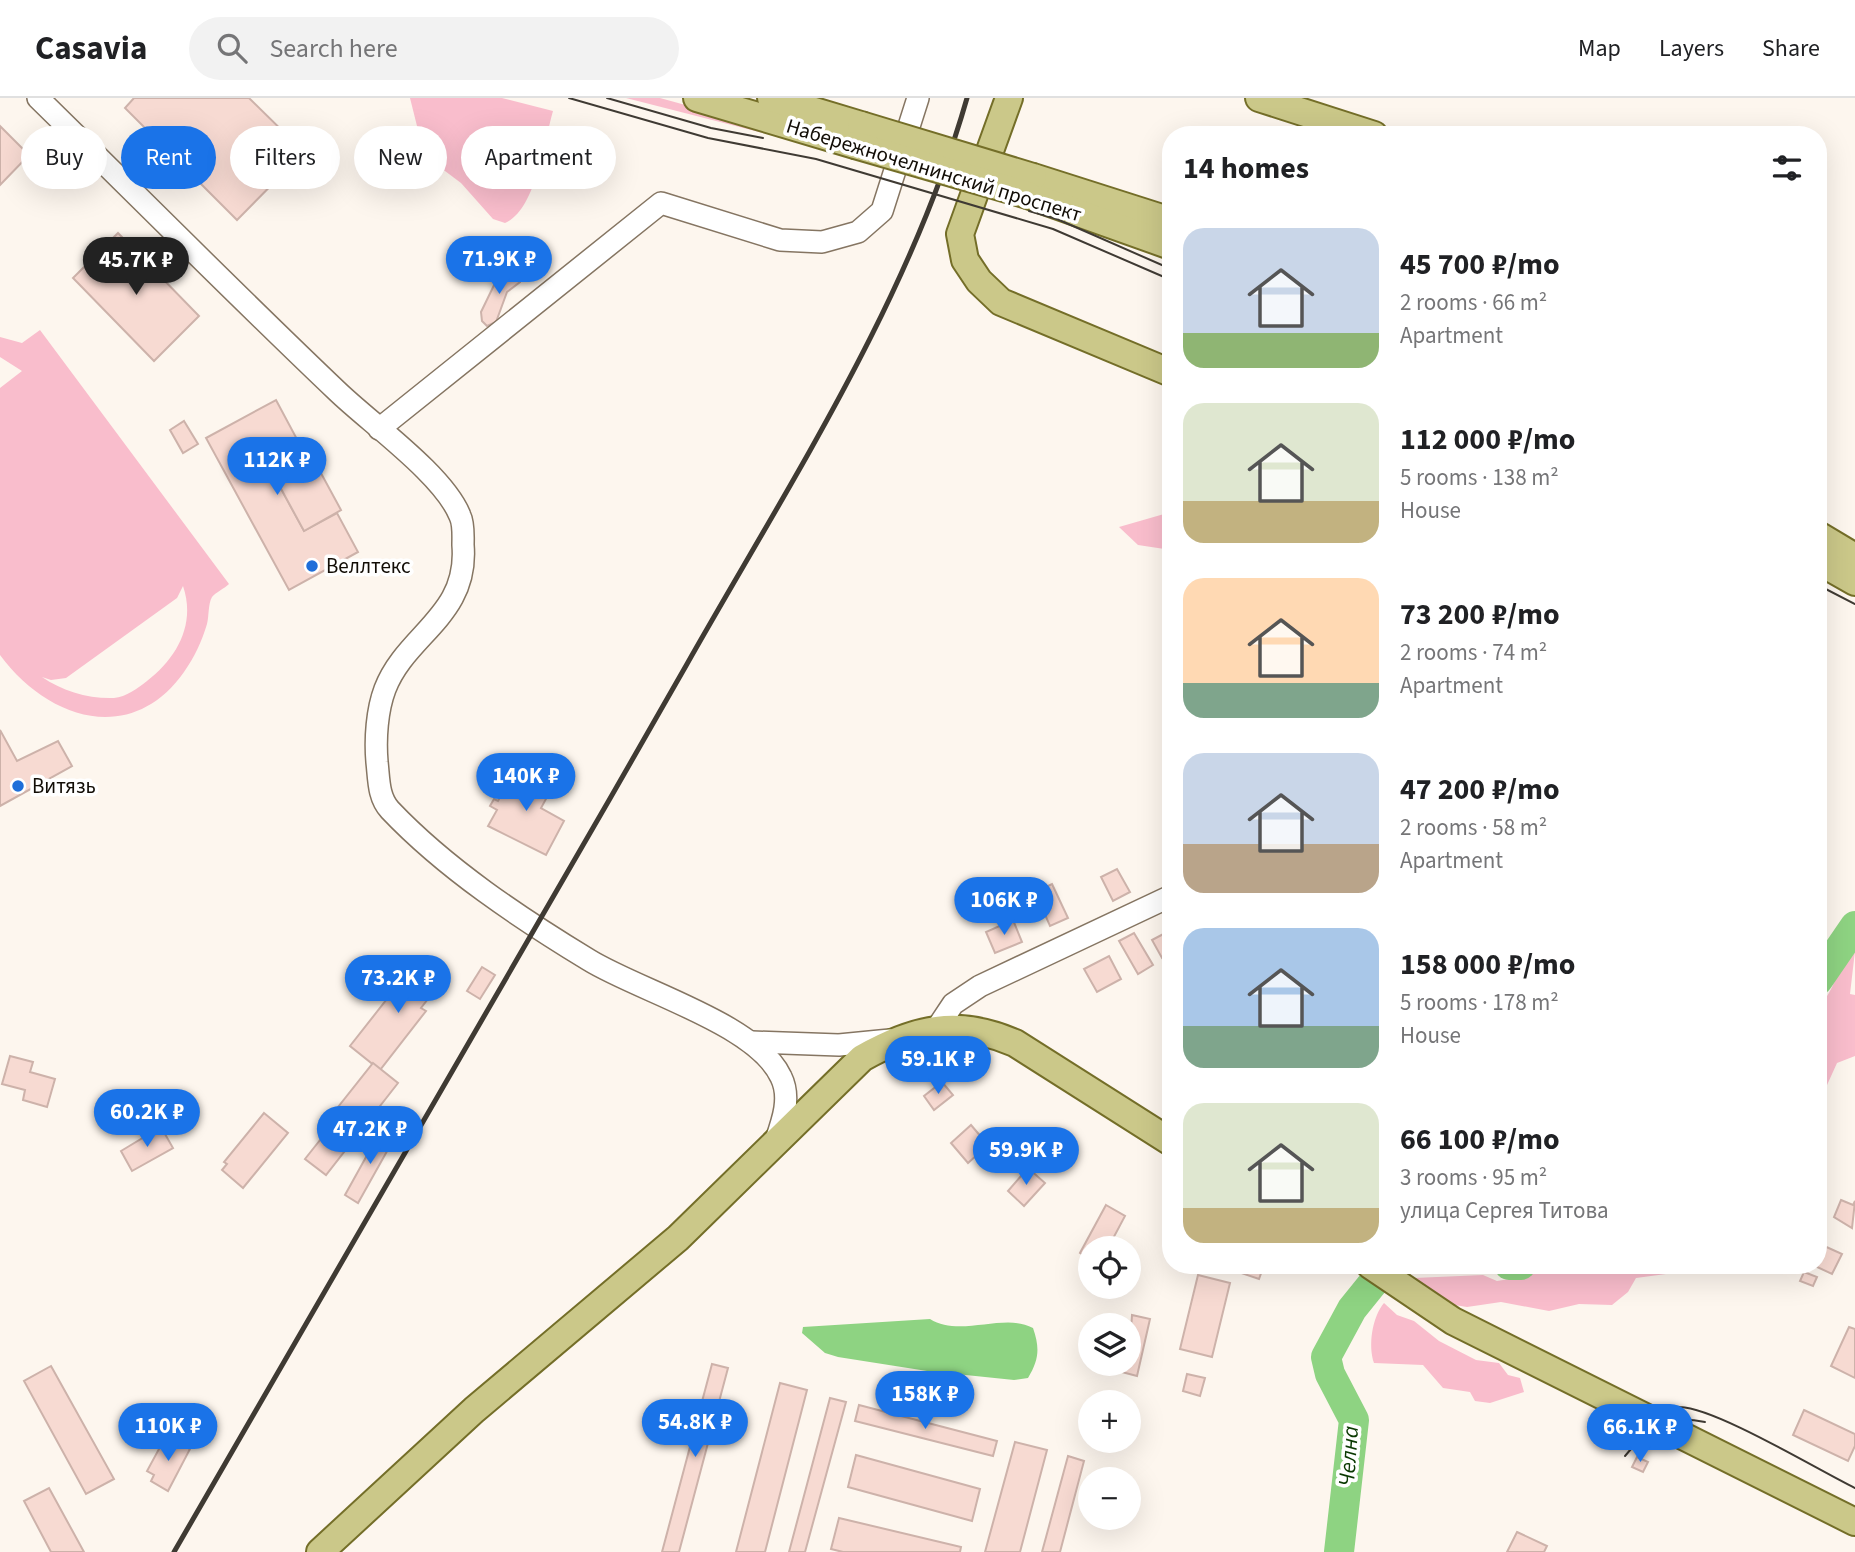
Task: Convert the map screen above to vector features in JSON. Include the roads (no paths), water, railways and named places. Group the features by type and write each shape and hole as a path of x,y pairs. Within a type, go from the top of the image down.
{"main road":[{"name":"Набережночелнинский проспект","path":"697,98 858,135 1031,186 1162,219"},
{"name":"Набережночелнинский проспект","path":"771,98 858,135"},
{"path":"1009,98 960,234 965,260 979,281 1001,302 1162,369"},
{"path":"1259,98 1346,126"},
{"name":"Набережночелнинский проспект","path":"1031,186 1162,242"},
{"path":"1827,540 1855,556"},
{"path":"1827,566 1855,582"},
{"path":"320,1552 474,1410 678,1238 862,1058 895,1039 935,1031 975,1028 1015,1044 1162,1136"},
{"path":"1383,1274 1453,1321 1855,1522"}],"street":[{"path":"38,98 291,347 436,482 461,517 465,568 447,609 398,667 386,688 379,716 376,754 380,790 385,805 415,835 458,870 593,962 752,1042 782,1078 786,1104 776,1140"},
{"path":"379,429 661,204 780,240 822,242 858,232 882,211 918,98"},
{"path":"935,1031 953,1004 980,986 1162,900"},
{"path":"752,1042 839,1045 895,1039"}],"waterway":[{"name":"Челна","path":"1827,967 1855,926"},
{"name":"Челна","path":"1339,1552 1354,1420 1330,1374 1326,1357 1352,1309 1380,1274"}],"tram line":[{"path":"569,98 708,138 816,159 1053,229 1162,276"},
{"path":"607,98 711,128 763,138"},
{"path":"1029,211 1057,219 1162,265"},
{"path":"1827,590 1855,604"},
{"path":"1609,1447 1640,1418 1658,1409 1680,1407 1696,1410 1741,1428 1855,1488"},
{"path":"1625,1456 1642,1437 1659,1425 1679,1420 1705,1422"}],"railway":[{"path":"174,1552 844,389 913,246 943,173 967,98"}],"place":[{"name":"Веллтекс","path":"312,566"},
{"name":"Витязь","path":"18,786"}]}
